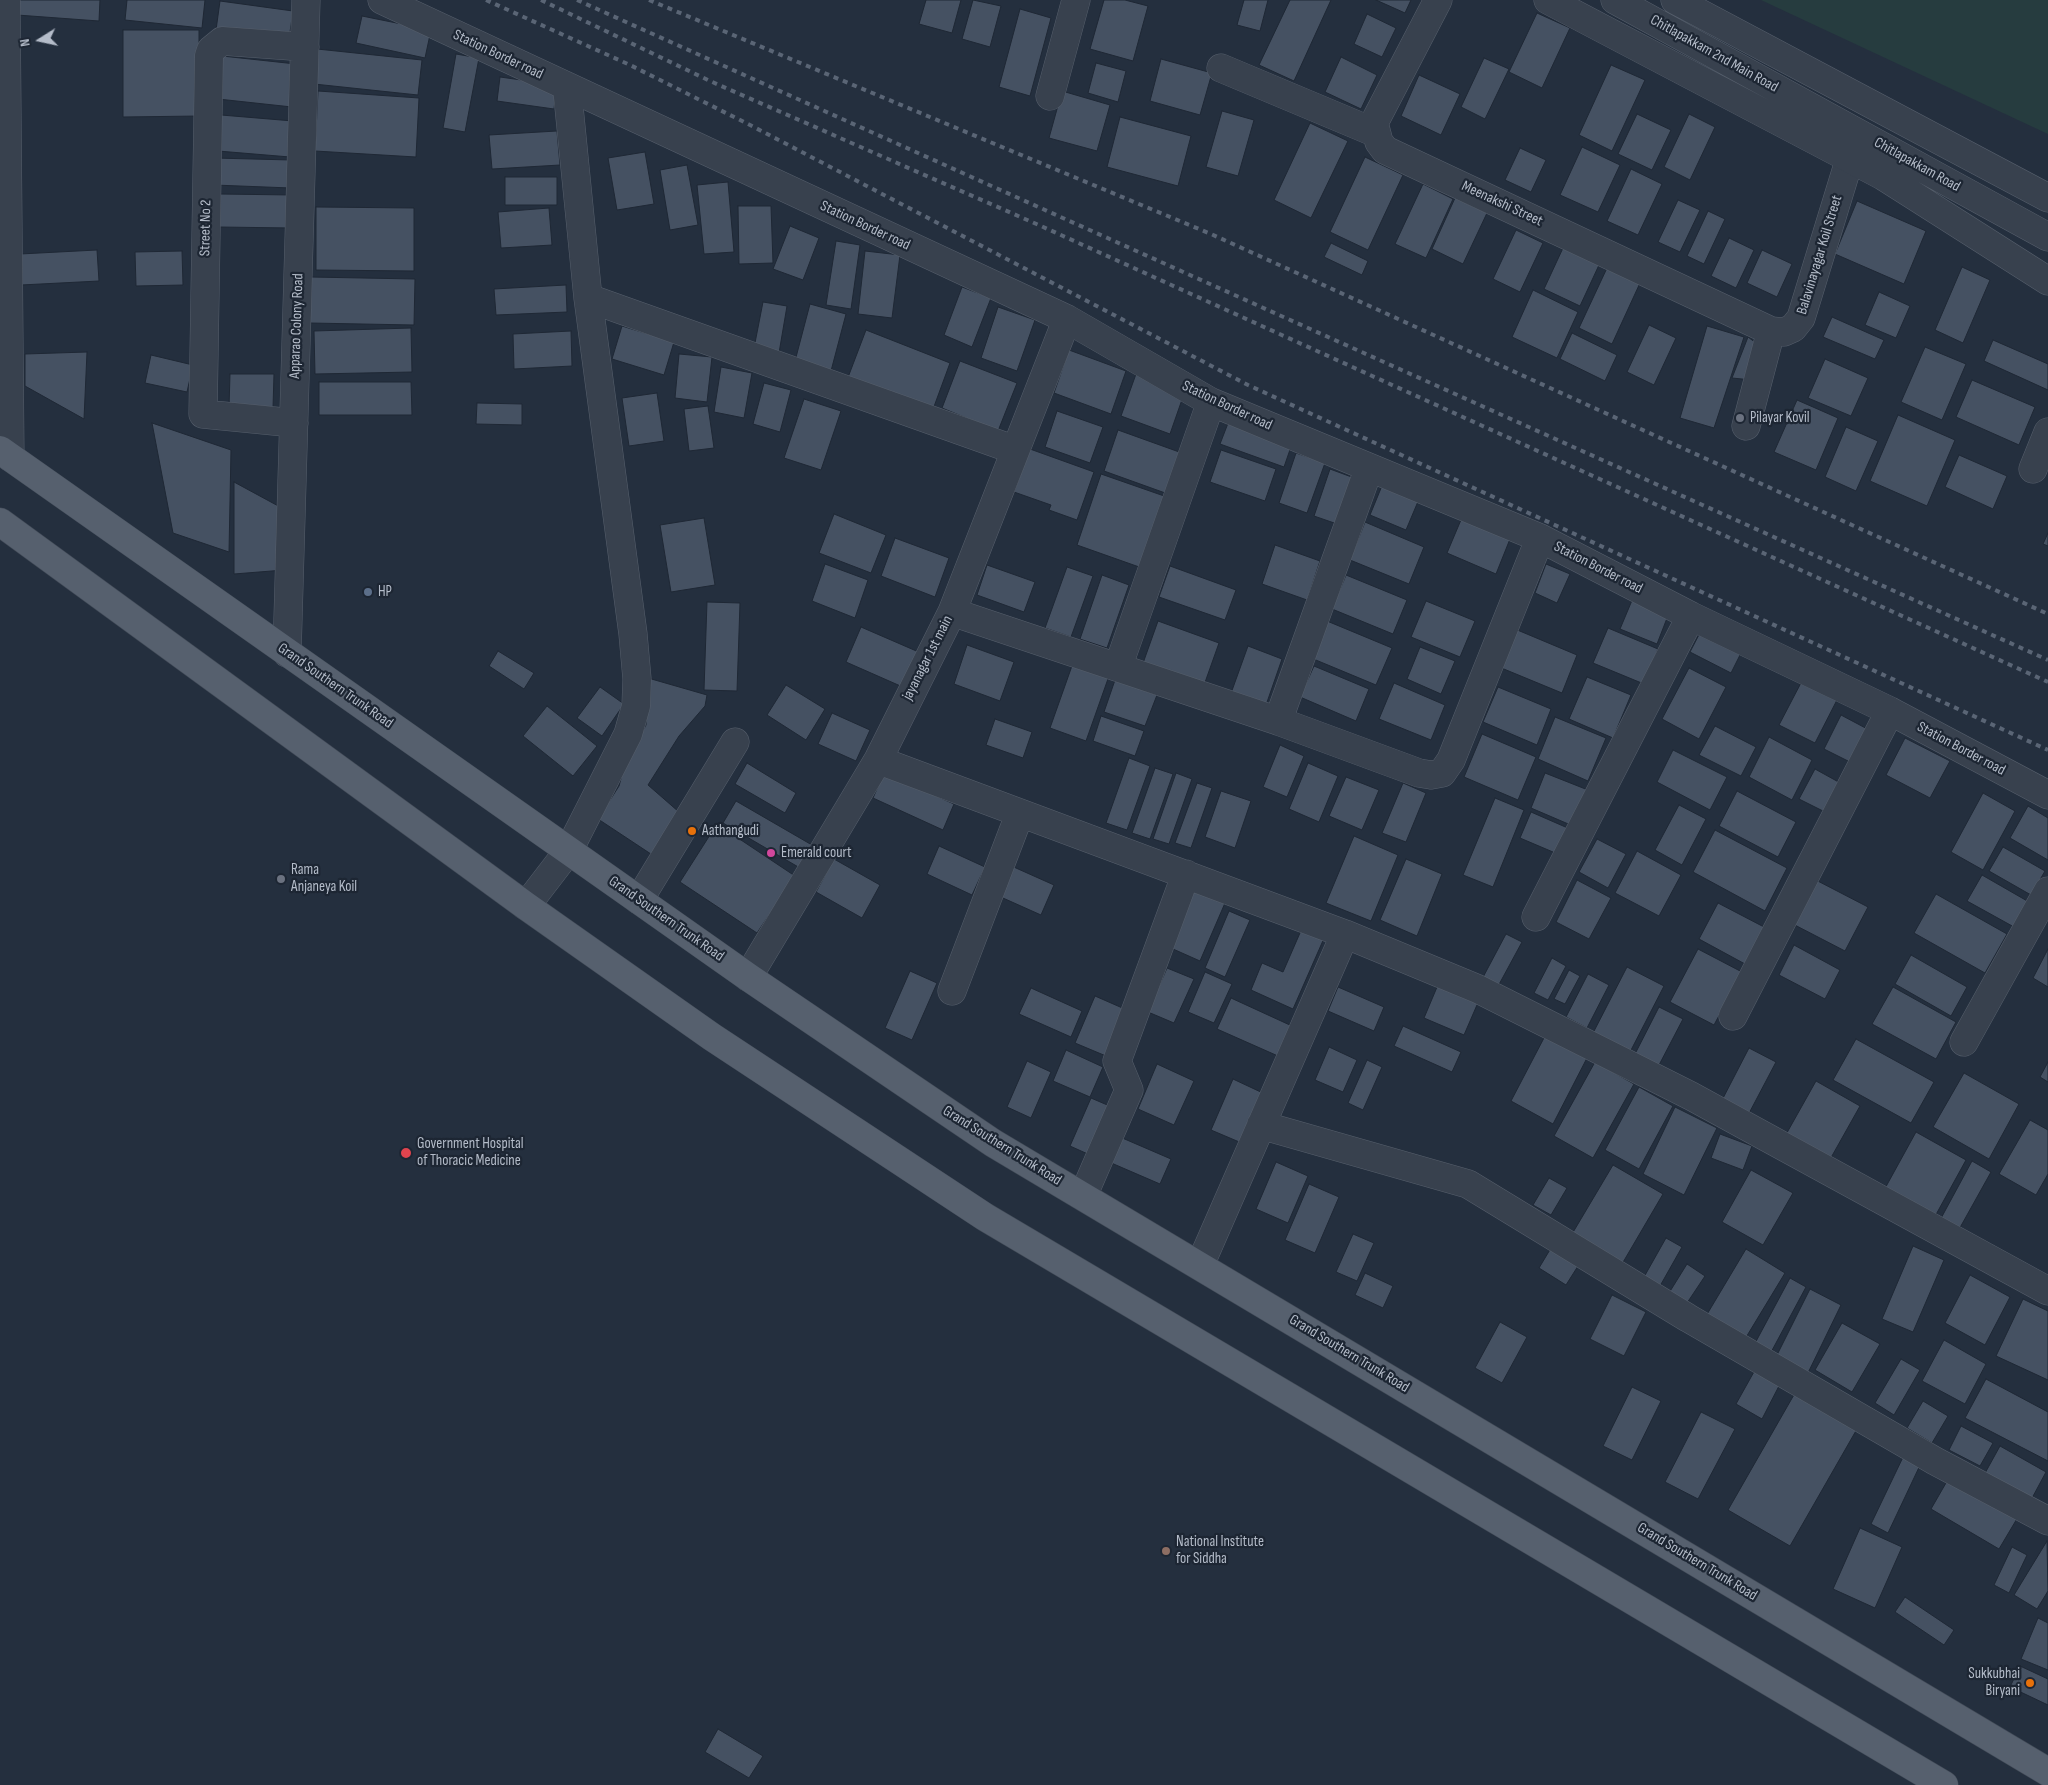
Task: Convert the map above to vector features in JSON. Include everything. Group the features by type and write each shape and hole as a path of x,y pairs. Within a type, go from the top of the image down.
{"main road":[{"name":"Grand Southern Trunk Road","path":"5,454 748,977 993,1143 2048,1772"},
{"path":"0,522 526,906 712,1038 985,1217 1944,1785"}],"street":[{"path":"5,454 6,0"},
{"name":"Apparao Colony Road","path":"287,652 306,0"},
{"name":"Station Border road","path":"382,0 1067,319 1211,402 1540,538 1691,616 1890,711 2048,795"},
{"path":"1050,96 1076,0"},
{"path":"1376,133 1374,122 1438,0"},
{"path":"1548,0 1884,176 2048,281"},
{"name":"Chitlapakkam 2nd Main Road","path":"1615,0 1786,93"},
{"path":"1675,0 2048,198"},
{"name":"Street No 2","path":"294,423 203,414 208,56 211,50 222,41 305,47"},
{"path":"1221,68 1376,133"},
{"path":"526,906 569,850 628,734 636,706 637,688 632,634 588,298 567,87"},
{"name":"Chitlapakkam Road","path":"1786,93 2048,237"},
{"name":"Meenakshi Street","path":"1376,133 1379,142 1386,150 1771,331"},
{"name":"Balavinayagar Koil Street","path":"1771,331 1784,332 1793,328 1801,318 1850,158"},
{"path":"588,298 1015,450"},
{"name":"jayanagar 1st main","path":"748,977 878,760 952,612 1067,319"},
{"path":"1746,426 1771,331"},
{"path":"1118,667 1211,402"},
{"path":"2033,469 2048,432"},
{"path":"1278,721 1369,468"},
{"path":"952,612 1278,721 1419,773 1431,775 1442,773 1451,760 1540,538"},
{"path":"1536,917 1691,616"},
{"path":"1733,1016 1890,711"},
{"path":"639,900 735,742"},
{"path":"878,760 1345,934 1478,990 1691,1096 2048,1291"},
{"path":"952,991 1020,813"},
{"path":"1083,1196 1129,1090 1117,1061 1186,874"},
{"path":"1964,1042 2048,891"},
{"path":"1200,1265 1345,934"},
{"path":"1261,1125 1468,1184 1688,1318 1935,1461 2048,1520"}],"green space":[{"path":"1761,0 2048,0 2048,134"}],"building":[{"path":"18,0 100,0 99,21 17,15"},
{"path":"127,0 205,0 202,28 125,20"},
{"path":"926,0 961,0 952,33 919,24"},
{"path":"973,0 1001,6 990,47 962,39"},
{"path":"1104,0 1125,0 1148,6 1133,61 1090,49"},
{"path":"1244,0 1268,0 1260,31 1237,25"},
{"path":"1290,0 1331,0 1294,81 1259,65"},
{"path":"1376,0 1411,0 1405,13"},
{"path":"220,1 293,11 289,39 216,30"},
{"path":"1020,9 1051,18 1030,96 999,87"},
{"path":"1537,13 1570,28 1542,88 1509,72"},
{"path":"1367,14 1396,28 1382,57 1354,44"},
{"path":"362,16 431,30 425,58 356,43"},
{"path":"123,30 199,30 199,116 123,117"},
{"path":"317,49 422,60 418,95 314,84"},
{"path":"456,54 479,58 465,132 443,128"},
{"path":"222,56 296,64 292,107 218,99"},
{"path":"1341,57 1377,75 1361,109 1325,92"},
{"path":"1484,58 1509,69 1485,119 1461,107"},
{"path":"1161,59 1212,73 1200,115 1150,101"},
{"path":"1096,63 1126,71 1118,102 1088,93"},
{"path":"1611,65 1645,80 1612,151 1579,135"},
{"path":"1419,75 1460,94 1441,135 1401,116"},
{"path":"500,77 557,85 554,109 497,101"},
{"path":"318,91 419,98 416,157 315,151"},
{"path":"1062,91 1110,105 1097,151 1049,138"},
{"path":"1222,111 1254,120 1238,176 1206,167"},
{"path":"1637,114 1671,130 1652,170 1618,154"},
{"path":"1689,114 1715,127 1690,180 1664,167"},
{"path":"221,115 293,121 290,157 218,151"},
{"path":"1120,117 1191,136 1178,186 1107,167"},
{"path":"1310,123 1348,141 1311,218 1274,200"},
{"path":"557,131 560,165 492,169 489,135"},
{"path":"1582,147 1620,165 1598,212 1560,195"},
{"path":"1520,148 1546,160 1531,192 1505,180"},
{"path":"645,152 654,204 617,210 608,158"},
{"path":"1365,157 1403,175 1368,250 1330,232"},
{"path":"214,158 291,160 291,188 214,185"},
{"path":"687,165 698,225 670,230 660,170"},
{"path":"1631,169 1662,184 1638,235 1607,221"},
{"path":"505,177 557,177 557,205 505,205"},
{"path":"728,182 734,252 704,254 697,185"},
{"path":"1423,184 1453,199 1426,258 1395,244"},
{"path":"219,194 292,195 292,228 219,227"},
{"path":"1455,198 1487,213 1463,264 1432,249"},
{"path":"1678,200 1700,210 1680,252 1658,242"},
{"path":"1857,201 1926,231 1904,284 1835,254"},
{"path":"738,206 771,206 773,263 739,264"},
{"path":"316,207 414,208 414,271 316,270"},
{"path":"549,208 552,245 501,248 498,212"},
{"path":"1708,211 1725,219 1704,264 1687,256"},
{"path":"790,226 819,238 803,280 773,269"},
{"path":"1516,230 1543,243 1520,292 1493,279"},
{"path":"1729,238 1754,250 1736,288 1711,276"},
{"path":"836,241 860,245 851,309 826,305"},
{"path":"1331,243 1368,261 1362,275 1324,257"},
{"path":"1563,248 1599,265 1580,306 1544,289"},
{"path":"97,250 99,281 21,285 20,254"},
{"path":"1762,250 1792,264 1777,297 1747,283"},
{"path":"182,251 183,285 136,286 135,252"},
{"path":"865,251 900,255 892,318 858,314"},
{"path":"1962,267 1990,280 1963,343 1935,330"},
{"path":"1607,268 1640,283 1612,344 1579,328"},
{"path":"310,277 415,279 414,325 310,323"},
{"path":"566,285 567,312 496,315 494,289"},
{"path":"962,287 991,298 972,347 944,335"},
{"path":"1533,290 1578,312 1557,358 1512,337"},
{"path":"1879,292 1910,306 1896,338 1865,325"},
{"path":"763,302 787,306 779,353 754,348"},
{"path":"810,304 846,314 831,371 795,361"},
{"path":"998,307 1035,320 1017,371 981,358"},
{"path":"1832,317 1884,340 1875,359 1823,337"},
{"path":"1649,325 1676,338 1654,385 1627,372"},
{"path":"622,326 674,342 664,375 612,359"},
{"path":"1707,326 1744,337 1714,428 1680,418"},
{"path":"411,328 412,372 315,374 314,331"},
{"path":"866,330 950,363 932,412 847,380"},
{"path":"571,331 572,366 514,369 513,334"},
{"path":"1572,333 1617,355 1605,381 1560,359"},
{"path":"1748,337 1760,346 1752,380 1732,378"},
{"path":"1993,340 2048,364 2048,390 1984,361"},
{"path":"1925,347 1966,364 1942,420 1901,402"},
{"path":"1069,350 1126,371 1111,414 1054,393"},
{"path":"87,352 84,419 25,386 25,354"},
{"path":"679,354 712,357 707,402 675,398"},
{"path":"151,355 193,365 187,392 145,383"},
{"path":"1825,359 1868,378 1851,416 1808,398"},
{"path":"960,361 1017,383 998,431 942,408"},
{"path":"721,367 752,373 744,418 714,412"},
{"path":"230,374 274,374 273,408 229,408"},
{"path":"1136,374 1185,391 1170,434 1121,416"},
{"path":"1972,380 2035,407 2019,445 1956,417"},
{"path":"319,382 411,382 412,415 319,415"},
{"path":"764,383 791,390 780,432 753,424"},
{"path":"657,393 664,441 629,446 622,398"},
{"path":"804,399 841,411 821,470 784,458"},
{"path":"1797,400 1838,418 1816,470 1774,452"},
{"path":"477,403 522,404 522,425 476,424"},
{"path":"708,406 714,448 689,451 684,409"},
{"path":"1057,411 1103,427 1090,463 1045,447"},
{"path":"1898,415 1955,440 1927,506 1870,481"},
{"path":"1230,418 1293,441 1284,467 1220,444"},
{"path":"152,423 231,450 229,552 173,533"},
{"path":"1846,427 1878,441 1856,491 1825,477"},
{"path":"1118,430 1182,453 1168,494 1104,471"},
{"path":"1030,449 1094,472 1077,520 1049,510 1051,505 1014,492"},
{"path":"1221,450 1276,469 1265,501 1210,482"},
{"path":"1296,453 1325,463 1307,513 1279,503"},
{"path":"1959,455 2007,476 1993,509 1945,487"},
{"path":"1330,469 1357,479 1340,525 1314,516"},
{"path":"1101,474 1167,497 1142,568 1077,545"},
{"path":"1386,476 1422,492 1406,530 1370,515"},
{"path":"234,482 282,508 284,570 234,574"},
{"path":"1466,508 1514,529 1496,574 1447,553"},
{"path":"834,514 886,535 871,573 819,553"},
{"path":"704,518 715,585 671,592 660,525"},
{"path":"1365,522 1424,547 1409,584 1350,560"},
{"path":"2048,533 2048,546 2043,544"},
{"path":"895,538 949,558 935,597 881,576"},
{"path":"1275,545 1320,561 1307,600 1262,584"},
{"path":"825,564 868,580 855,618 812,601"},
{"path":"1546,564 1570,574 1557,603 1535,593"},
{"path":"987,565 1035,582 1024,612 977,595"},
{"path":"1170,566 1236,590 1225,620 1159,597"},
{"path":"1067,567 1093,576 1071,637 1045,628"},
{"path":"1102,575 1129,585 1107,648 1080,639"},
{"path":"1346,575 1407,600 1393,634 1332,609"},
{"path":"1633,598 1669,613 1657,644 1620,629"},
{"path":"1426,601 1475,621 1460,657 1411,637"},
{"path":"707,602 740,603 737,691 704,690"},
{"path":"1158,621 1219,643 1203,688 1142,666"},
{"path":"1327,621 1392,648 1376,685 1311,658"},
{"path":"861,627 921,653 905,688 846,662"},
{"path":"1703,627 1743,649 1731,673 1690,652"},
{"path":"1608,628 1658,649 1644,684 1593,663"},
{"path":"1515,629 1577,655 1562,693 1499,667"},
{"path":"967,645 1014,662 1000,701 954,684"},
{"path":"1248,646 1282,659 1265,708 1230,696"},
{"path":"1420,647 1455,661 1441,694 1407,679"},
{"path":"498,651 534,673 524,689 489,666"},
{"path":"1073,663 1109,676 1086,741 1050,728"},
{"path":"1314,666 1369,689 1356,721 1300,697"},
{"path":"1689,668 1726,687 1699,739 1662,719"},
{"path":"1587,677 1631,695 1613,738 1569,719"},
{"path":"648,678 707,695 705,706 679,736 648,785 687,819 660,860 598,819 619,786 625,764 646,725"},
{"path":"1803,679 1838,698 1815,743 1779,725"},
{"path":"1115,680 1157,695 1145,726 1104,712"},
{"path":"1394,683 1445,705 1431,740 1379,719"},
{"path":"786,685 825,709 806,740 767,715"},
{"path":"600,687 624,704 602,736 577,718"},
{"path":"1498,687 1551,709 1537,745 1483,722"},
{"path":"547,706 597,746 573,776 523,736"},
{"path":"832,713 870,730 856,761 818,744"},
{"path":"1841,715 1873,732 1856,765 1824,749"},
{"path":"1101,716 1144,731 1135,756 1093,741"},
{"path":"1555,717 1606,738 1588,781 1538,759"},
{"path":"995,719 1032,732 1023,758 986,745"},
{"path":"1715,726 1756,747 1741,776 1699,755"},
{"path":"1482,734 1536,757 1518,800 1464,777"},
{"path":"1769,737 1812,760 1792,800 1749,777"},
{"path":"1905,738 1950,761 1930,798 1886,775"},
{"path":"1280,745 1304,756 1287,797 1263,787"},
{"path":"1673,750 1727,777 1710,810 1657,782"},
{"path":"1129,758 1150,766 1127,830 1106,823"},
{"path":"747,763 796,793 785,813 735,784"},
{"path":"1308,763 1338,776 1319,822 1289,809"},
{"path":"1155,768 1173,774 1150,839 1132,833"},
{"path":"1815,769 1844,785 1829,814 1799,799"},
{"path":"884,773 954,804 943,830 873,798"},
{"path":"1176,773 1192,779 1169,844 1153,839"},
{"path":"1545,773 1588,790 1573,826 1531,808"},
{"path":"1346,777 1379,790 1362,830 1329,816"},
{"path":"1197,783 1212,788 1191,848 1175,843"},
{"path":"1403,783 1426,793 1406,842 1382,833"},
{"path":"1221,791 1251,801 1235,848 1205,837"},
{"path":"1737,791 1796,822 1778,857 1719,826"},
{"path":"1983,793 2015,811 1983,870 1951,852"},
{"path":"1495,798 1524,810 1493,887 1463,875"},
{"path":"736,801 812,845 800,868 723,823"},
{"path":"1679,805 1706,819 1682,865 1655,850"},
{"path":"2028,806 2048,818 2048,860 2010,838"},
{"path":"1531,812 1570,829 1560,855 1520,838"},
{"path":"717,824 795,876 757,933 680,882"},
{"path":"1715,830 1787,868 1765,911 1693,872"},
{"path":"1354,836 1398,855 1371,921 1326,903"},
{"path":"1597,839 1626,854 1608,888 1579,872"},
{"path":"939,846 985,867 972,895 927,874"},
{"path":"2003,847 2045,871 2031,895 1989,871"},
{"path":"1637,851 1681,875 1659,916 1615,893"},
{"path":"834,859 880,885 862,918 816,892"},
{"path":"1406,859 1442,874 1417,936 1380,920"},
{"path":"1007,864 1054,885 1041,915 994,894"},
{"path":"1982,875 2029,902 2014,927 1967,901"},
{"path":"1812,878 1868,907 1845,951 1789,922"},
{"path":"1577,880 1611,898 1589,939 1556,922"},
{"path":"1189,887 1225,903 1200,961 1164,945"},
{"path":"1936,894 2007,934 1985,973 1914,933"},
{"path":"1718,903 1764,927 1745,964 1699,939"},
{"path":"1229,911 1250,920 1225,977 1205,968"},
{"path":"1303,926 1325,936 1293,1009 1251,990 1262,963 1283,972"},
{"path":"1506,934 1522,942 1496,990 1481,981"},
{"path":"1794,945 1840,970 1825,999 1779,975"},
{"path":"1698,949 1742,972 1714,1025 1670,1002"},
{"path":"2048,949 2048,987 2033,978"},
{"path":"1911,955 1967,987 1951,1016 1895,984"},
{"path":"1552,958 1566,966 1548,1000 1534,993"},
{"path":"1627,967 1664,986 1629,1054 1592,1035"},
{"path":"1167,968 1194,979 1174,1023 1148,1012"},
{"path":"1569,970 1580,976 1565,1004 1554,999"},
{"path":"910,971 937,983 912,1040 885,1028"},
{"path":"1205,972 1232,984 1214,1023 1188,1012"},
{"path":"1588,974 1609,985 1587,1028 1566,1017"},
{"path":"1440,980 1480,998 1464,1035 1424,1018"},
{"path":"1338,987 1384,1007 1374,1031 1328,1011"},
{"path":"1893,987 1956,1022 1936,1059 1872,1024"},
{"path":"1031,988 1082,1011 1071,1037 1019,1014"},
{"path":"1095,996 1127,1010 1106,1056 1075,1043"},
{"path":"1231,998 1292,1026 1278,1056 1217,1029"},
{"path":"1659,1007 1683,1019 1658,1067 1635,1054"},
{"path":"1403,1026 1461,1052 1452,1072 1394,1046"},
{"path":"1545,1036 1587,1058 1553,1124 1511,1101"},
{"path":"1856,1039 1934,1082 1911,1123 1833,1080"},
{"path":"1329,1047 1357,1060 1343,1092 1315,1080"},
{"path":"1749,1048 1776,1062 1746,1119 1720,1104"},
{"path":"1066,1050 1103,1067 1090,1097 1053,1081"},
{"path":"1367,1060 1382,1067 1363,1110 1348,1103"},
{"path":"1027,1061 1051,1072 1031,1118 1007,1107"},
{"path":"1595,1062 1634,1084 1593,1158 1554,1136"},
{"path":"2048,1062 2048,1082 2040,1077"},
{"path":"1157,1064 1194,1081 1174,1125 1138,1109"},
{"path":"1964,1073 2019,1104 1989,1159 1933,1127"},
{"path":"1233,1079 1265,1094 1244,1144 1211,1130"},
{"path":"1816,1081 1860,1106 1828,1163 1784,1138"},
{"path":"1639,1087 1673,1106 1639,1169 1605,1150"},
{"path":"1091,1098 1112,1107 1090,1155 1070,1146"},
{"path":"1675,1107 1717,1128 1684,1195 1643,1174"},
{"path":"2030,1120 2048,1130 2048,1174 2036,1195 1999,1174"},
{"path":"1916,1132 1966,1160 1933,1220 1883,1192"},
{"path":"1720,1134 1752,1146 1743,1170 1711,1158"},
{"path":"1120,1137 1171,1159 1160,1184 1109,1162"},
{"path":"1972,1161 1991,1172 1957,1233 1939,1222"},
{"path":"1276,1162 1308,1176 1288,1223 1256,1209"},
{"path":"1613,1165 1663,1194 1622,1264 1572,1234"},
{"path":"1751,1170 1793,1193 1763,1245 1722,1222"},
{"path":"1549,1178 1567,1188 1551,1215 1533,1205"},
{"path":"1309,1184 1339,1197 1315,1253 1285,1240"},
{"path":"1353,1234 1374,1243 1357,1281 1336,1272"},
{"path":"1666,1238 1682,1247 1660,1286 1644,1277"},
{"path":"1913,1246 1944,1260 1913,1332 1882,1319"},
{"path":"1551,1248 1578,1266 1566,1285 1539,1268"},
{"path":"1746,1249 1785,1273 1745,1339 1706,1316"},
{"path":"1687,1264 1705,1276 1681,1312 1664,1301"},
{"path":"1365,1273 1393,1286 1383,1308 1355,1295"},
{"path":"1970,1275 2010,1297 1985,1345 1945,1323"},
{"path":"1790,1278 1806,1287 1769,1356 1753,1347"},
{"path":"1810,1289 1841,1305 1806,1377 1774,1361"},
{"path":"1612,1295 1646,1312 1624,1356 1590,1339"},
{"path":"2023,1299 2048,1311 2048,1380 1996,1356"},
{"path":"1500,1322 1527,1337 1502,1383 1475,1368"},
{"path":"1842,1323 1880,1344 1852,1392 1815,1370"},
{"path":"1944,1340 1986,1364 1965,1404 1922,1381"},
{"path":"1901,1359 1920,1370 1894,1415 1875,1403"},
{"path":"1755,1370 1780,1384 1762,1419 1736,1404"},
{"path":"1986,1379 2048,1412 2048,1461 1965,1418"},
{"path":"1799,1386 1861,1422 1790,1546 1728,1510"},
{"path":"1632,1387 1661,1401 1632,1460 1603,1446"},
{"path":"1923,1401 1948,1416 1932,1443 1907,1428"},
{"path":"1701,1412 1735,1429 1698,1499 1665,1482"},
{"path":"1961,1426 1993,1443 1980,1466 1949,1450"},
{"path":"2000,1446 2046,1472 2031,1500 1984,1475"},
{"path":"1905,1453 1922,1461 1888,1533 1871,1524"},
{"path":"1950,1476 2018,1517 1999,1549 1931,1509"},
{"path":"1860,1528 1902,1547 1875,1608 1833,1589"},
{"path":"2047,1541 2048,1591 2037,1609 2014,1595"},
{"path":"2012,1547 2027,1555 2009,1593 1994,1585"},
{"path":"1905,1597 1954,1630 1944,1645 1895,1612"},
{"path":"2038,1618 2048,1623 2048,1670 2021,1659"},
{"name":"Sukkubhai Biryani","path":"2020,1666 2048,1679 2048,1705 2010,1687"},
{"path":"718,1729 763,1756 749,1778 705,1752"}],"railway":[{"path":"486,0 630,65 750,125 1248,385 2048,750"},
{"path":"541,0 710,81 1041,226 2048,682"},
{"path":"577,0 2048,660"},
{"path":"649,0 1211,234 2048,614"}],"place":[{"name":"Pilayar Kovil","path":"1740,418"},
{"name":"HP","path":"368,592"},
{"name":"Aathangudi","path":"692,831"},
{"name":"Emerald court","path":"771,853"},
{"name":"Rama Anjaneya Koil","path":"281,879"},
{"name":"Government Hospital of Thoracic Medicine","path":"406,1153"},
{"name":"National Institute for Siddha","path":"1166,1551"},
{"name":"Sukkubhai Biryani","path":"2030,1683"}]}
